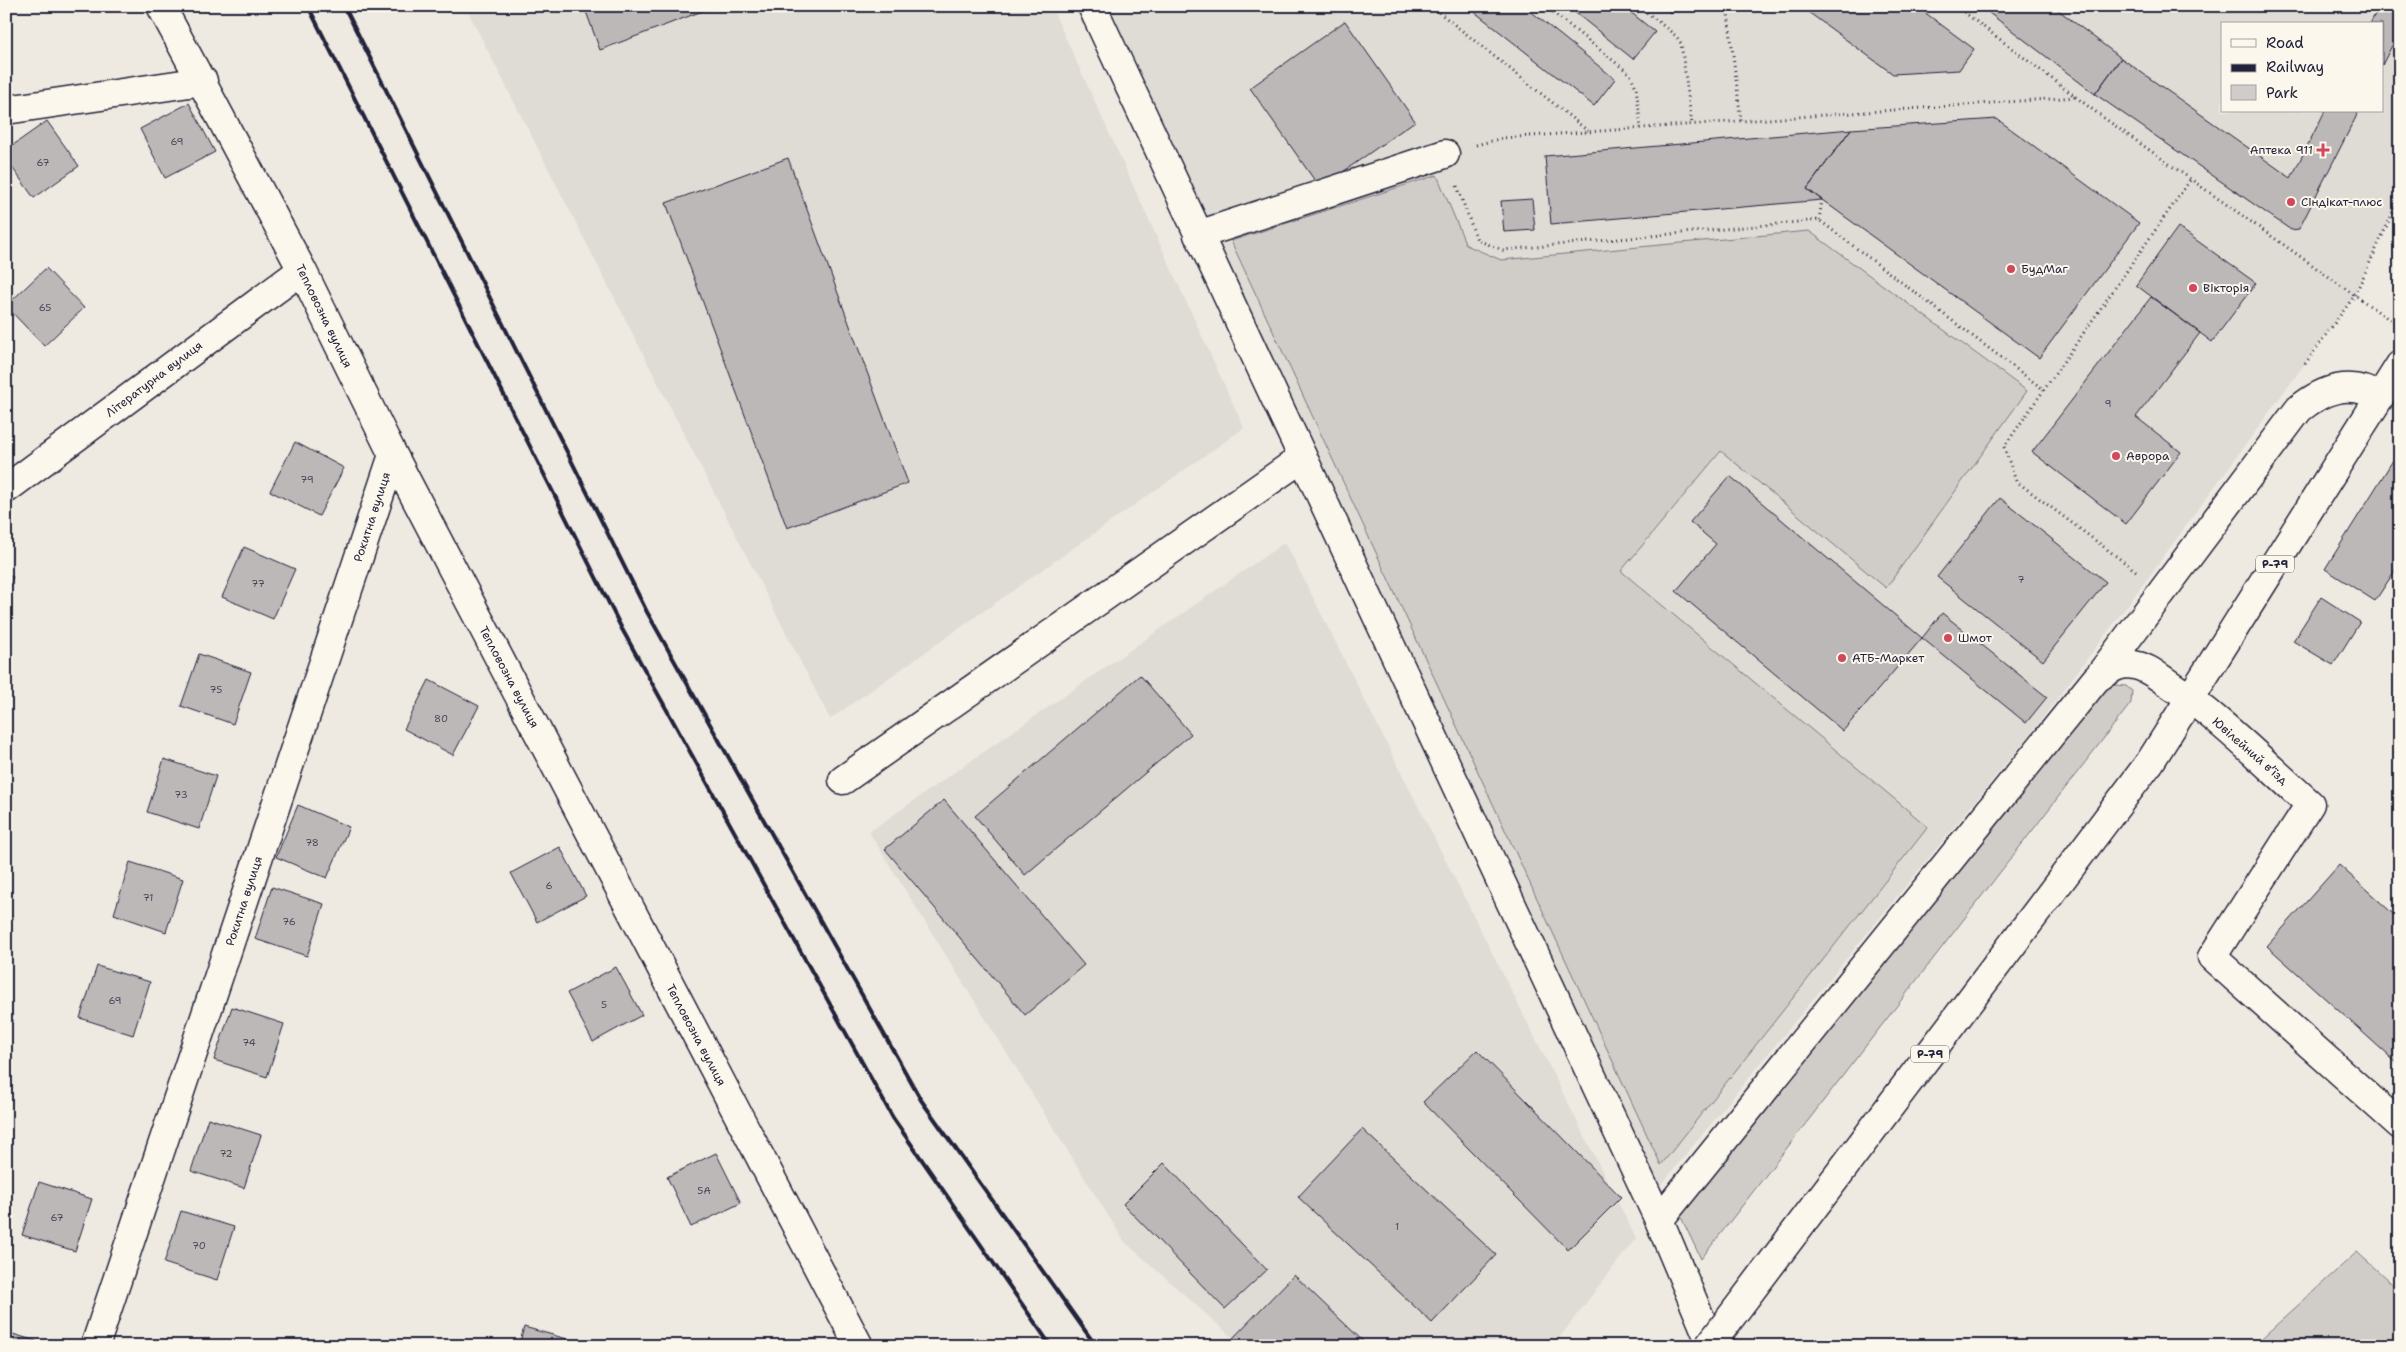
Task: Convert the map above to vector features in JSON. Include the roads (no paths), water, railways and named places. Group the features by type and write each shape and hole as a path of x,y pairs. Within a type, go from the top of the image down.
{"street":[{"name":"Тепловозна вулиця","path":"161,6 203,81 302,270 393,456 859,1346"},
{"path":"1092,6 1659,1220 1711,1346"},
{"path":"6,110 203,81"},
{"path":"1198,235 1446,154"},
{"name":"Літературна вулиця","path":"6,489 302,270"},
{"name":"Р-79","path":"1711,1346 2150,762 2400,365"},
{"path":"1659,1220 2096,679 2299,409 2317,394 2332,390 2349,388 2367,390 2380,397"},
{"name":"Рокитна вулиця","path":"95,1346 393,456"},
{"path":"843,780 1302,458"},
{"name":"Ювілейний в’їзд","path":"2096,679 2112,667 2122,664 2134,664 2146,669 2190,698 2310,804 2212,957 2400,1125"}],"railway":[{"path":"308,6 622,629 893,1118 1051,1346"},
{"path":"344,6 647,612 921,1100 1096,1346"}],"place":[{"name":"Аптека 911","path":"2323,150"},
{"name":"Сіндікат-плюс","path":"2291,202"},
{"name":"БудМаг","path":"2011,269"},
{"name":"Вікторія","path":"2193,288"},
{"name":"Аврора","path":"2116,456"},
{"name":"Шмот","path":"1948,638"},
{"name":"АТБ-Маркет","path":"1842,658"}]}
